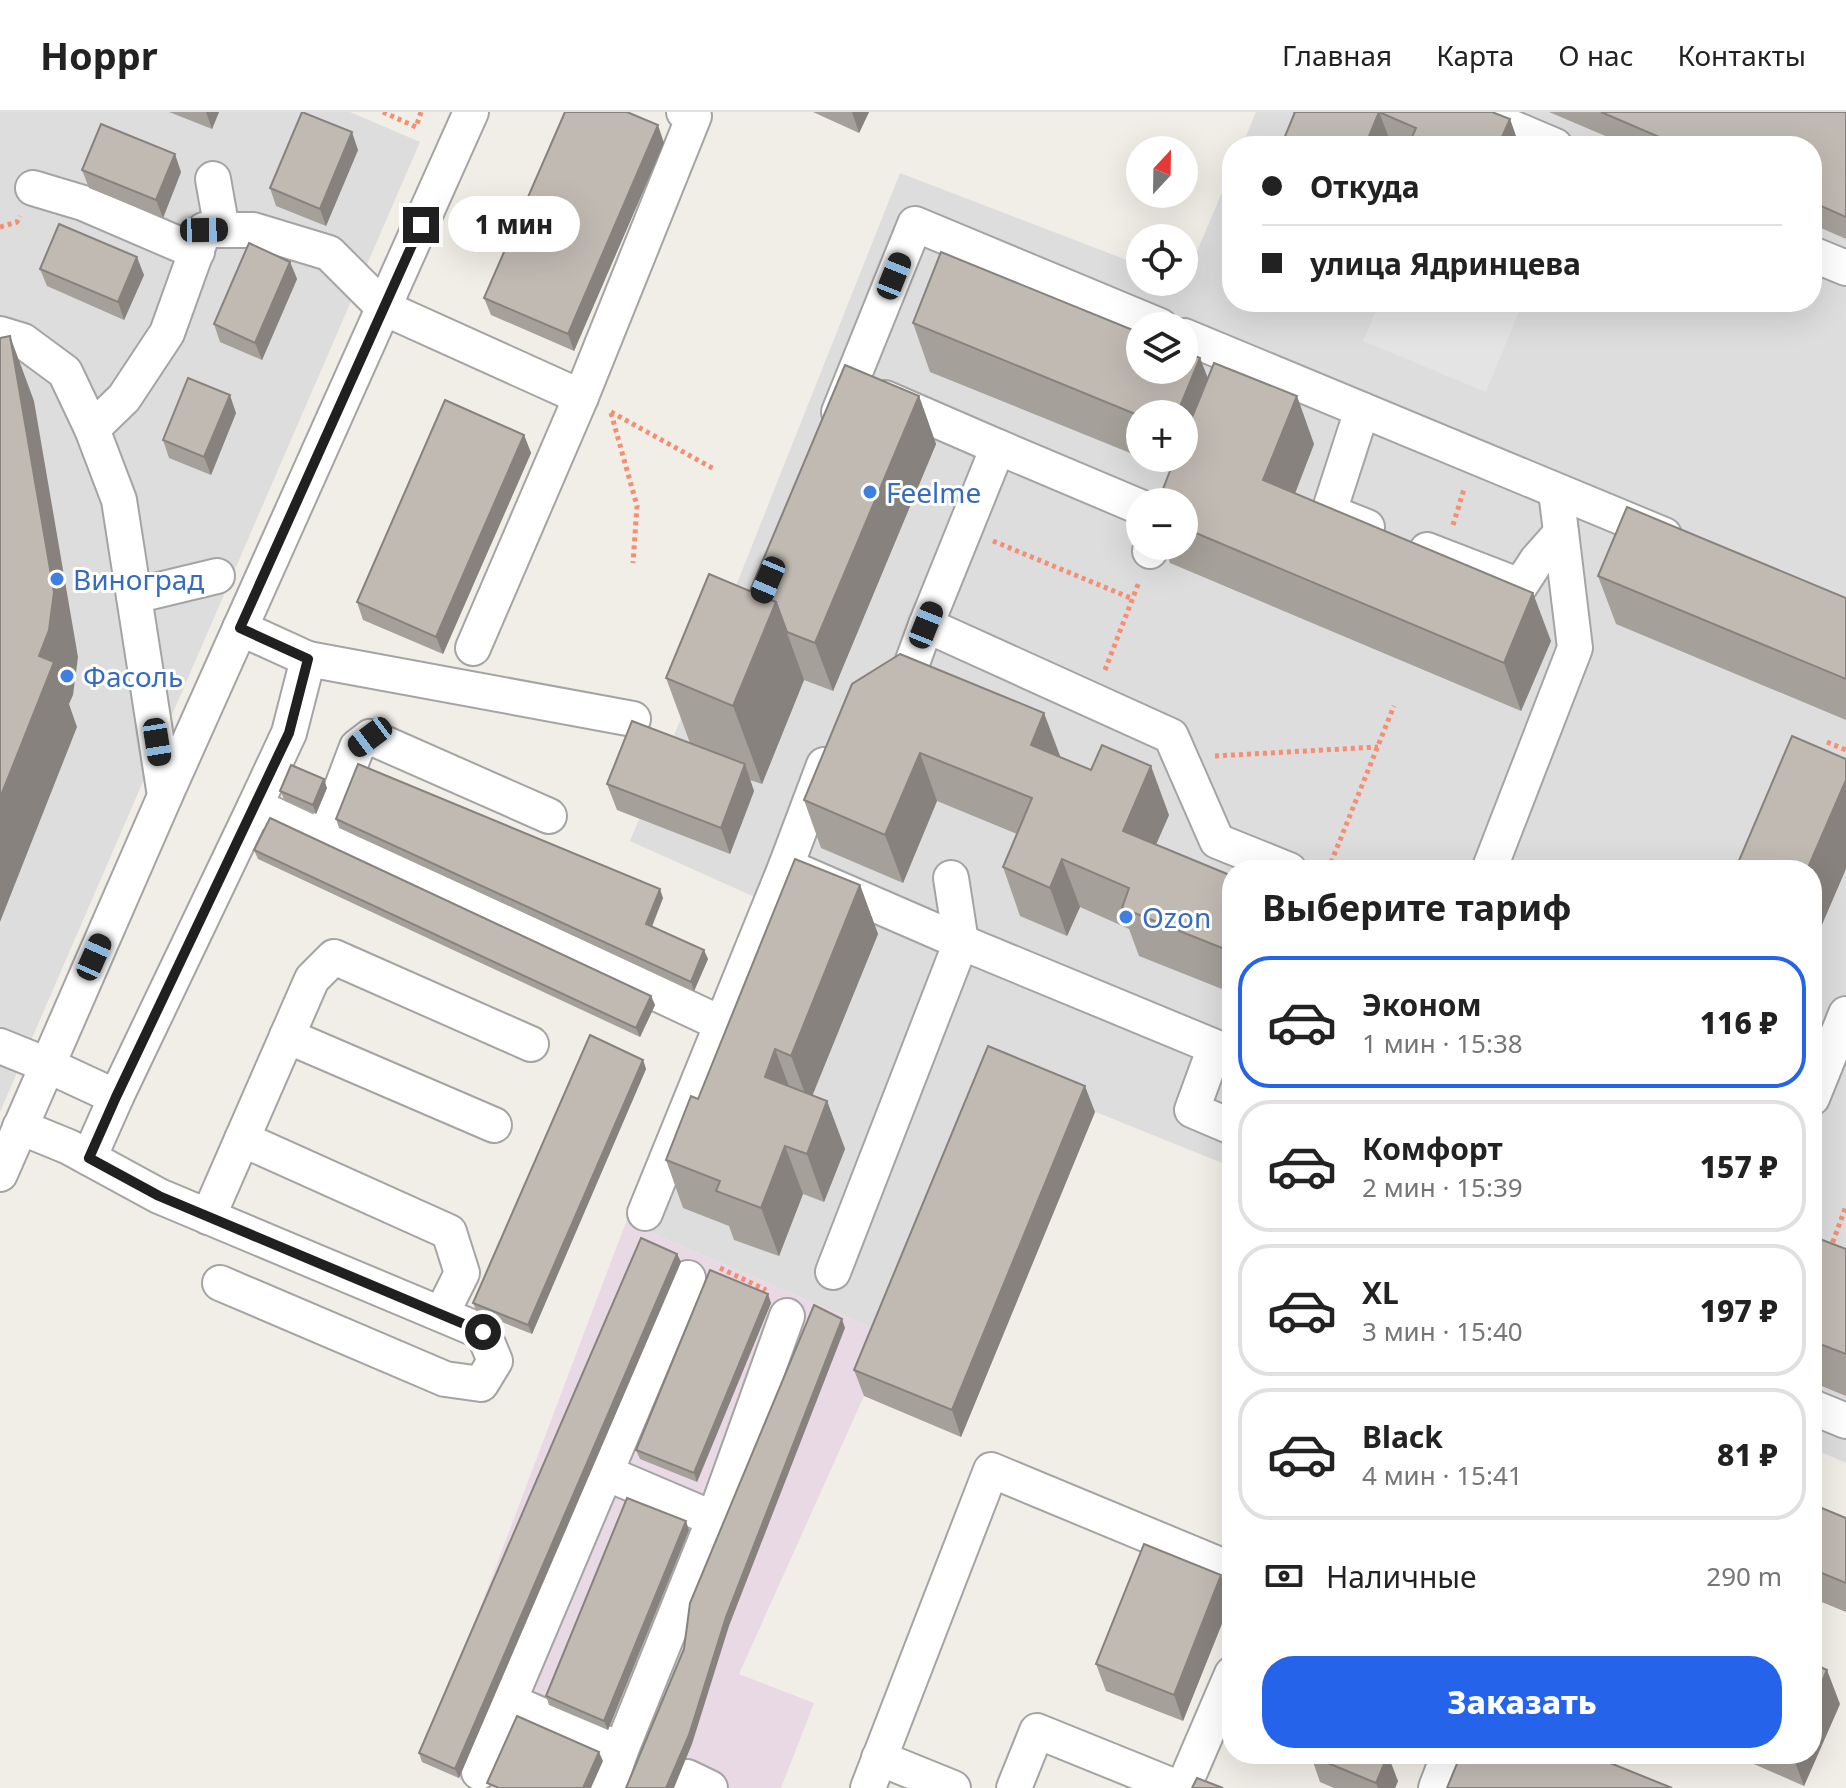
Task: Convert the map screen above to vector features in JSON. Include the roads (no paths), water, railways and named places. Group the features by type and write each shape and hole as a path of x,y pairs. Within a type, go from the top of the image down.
{"street":[{"path":"0,1174 165,796 471,112"},
{"path":"473,648 581,397 694,116 684,112"},
{"path":"1475,112 1531,136"},
{"path":"213,179 222,230"},
{"path":"33,188 83,203 197,252"},
{"path":"828,439 915,224 1126,312"},
{"path":"92,429 124,398 167,333 204,230 253,230 329,253 384,308 581,397"},
{"path":"1822,258 1846,268"},
{"path":"0,334 23,341 65,372 92,429 119,500 165,796"},
{"path":"1198,342 1686,544"},
{"path":"851,383 1126,501"},
{"path":"1362,410 1329,512 1520,586 1537,560 1561,533"},
{"path":"862,708 871,698 908,674 998,447"},
{"path":"1493,860 1575,648 1556,491"},
{"path":"134,596 217,576"},
{"path":"926,625 1171,736 1217,841 1264,860"},
{"path":"240,628 308,659 633,719"},
{"path":"89,1158 289,733 308,659"},
{"path":"323,837 357,747 370,737 549,816"},
{"path":"645,1213 786,866 834,738"},
{"path":"255,806 722,1024"},
{"path":"786,866 1215,1047 1192,1110 1222,1123"},
{"path":"833,1272 961,942 951,878"},
{"path":"208,1217 312,979 334,957 531,1044"},
{"path":"1822,1073 1846,1014"},
{"path":"287,1036 494,1125"},
{"path":"0,1046 116,1097"},
{"path":"20,1127 69,1147 159,1196 483,1332 495,1361 481,1384 445,1379 220,1283"},
{"path":"242,1139 449,1232 462,1273 442,1313"},
{"path":"479,1772 606,1473 699,1271"},
{"path":"608,1788 714,1519 787,1316"},
{"path":"1822,1411 1846,1421"},
{"path":"953,1788 873,1773 991,1470 1222,1566"},
{"path":"606,1473 714,1519"},
{"path":"1014,1788 1037,1731 1181,1788 1222,1696"},
{"path":"509,1701 621,1750"},
{"path":"1436,1788 1445,1764"}],"place":[{"name":"Feelme","path":"870,492"},
{"name":"Виноград","path":"57,579"},
{"name":"Фасоль","path":"67,676"},
{"name":"Ozon","path":"1126,917"}]}
